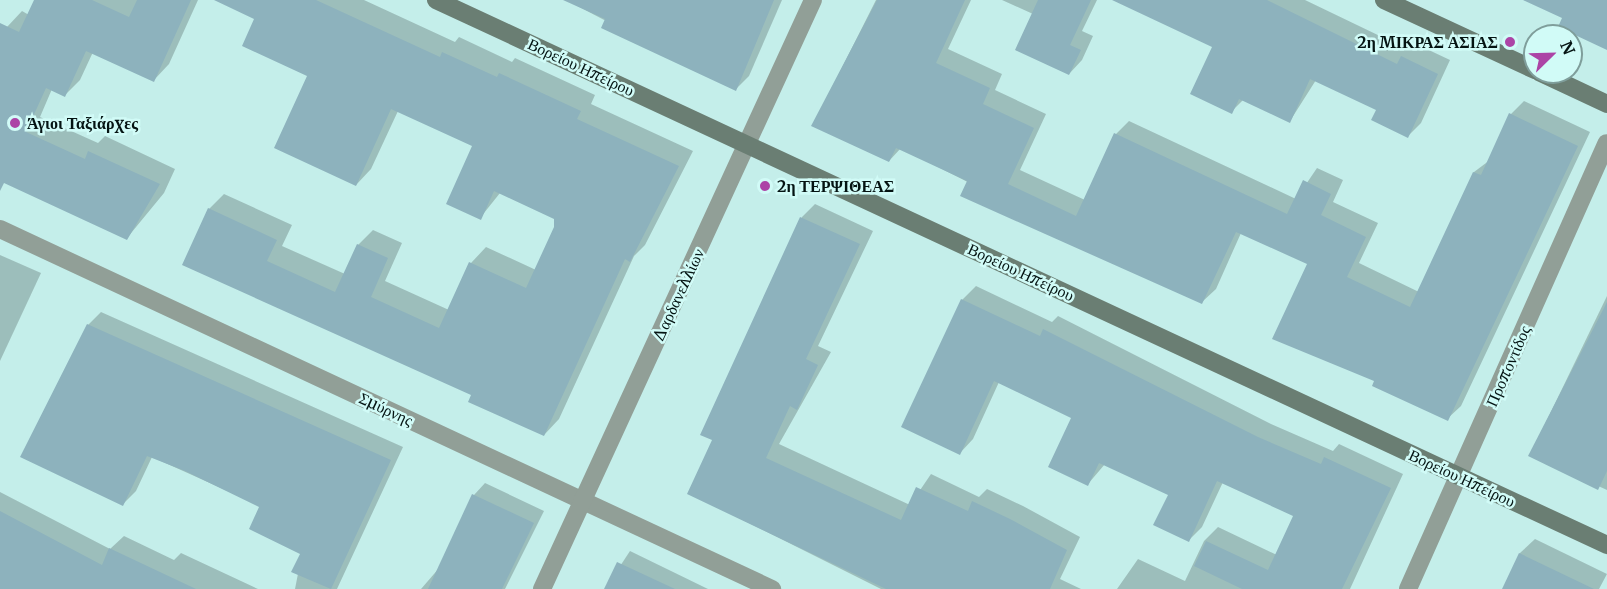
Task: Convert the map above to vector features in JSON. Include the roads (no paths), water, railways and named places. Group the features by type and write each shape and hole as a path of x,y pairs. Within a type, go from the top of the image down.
{"street":[{"name":"Βορείου Ηπείρου","path":"436,0 1607,545"},
{"name":"Δαρδανελλίων","path":"542,589 813,0"},
{"path":"1384,0 1523,65"},
{"path":"1565,84 1607,104"},
{"name":"Προποντίδος","path":"1408,589 1607,143"},
{"name":"Σμύρνης","path":"0,229 772,589"}],"place":[{"name":"2η ΜΙΚΡΑΣ ΑΣΙΑΣ","path":"1510,42"},
{"name":"Άγιοι Ταξιάρχες","path":"15,123"},
{"name":"2η ΤΕΡΨΙΘΕΑΣ","path":"765,186"}]}
